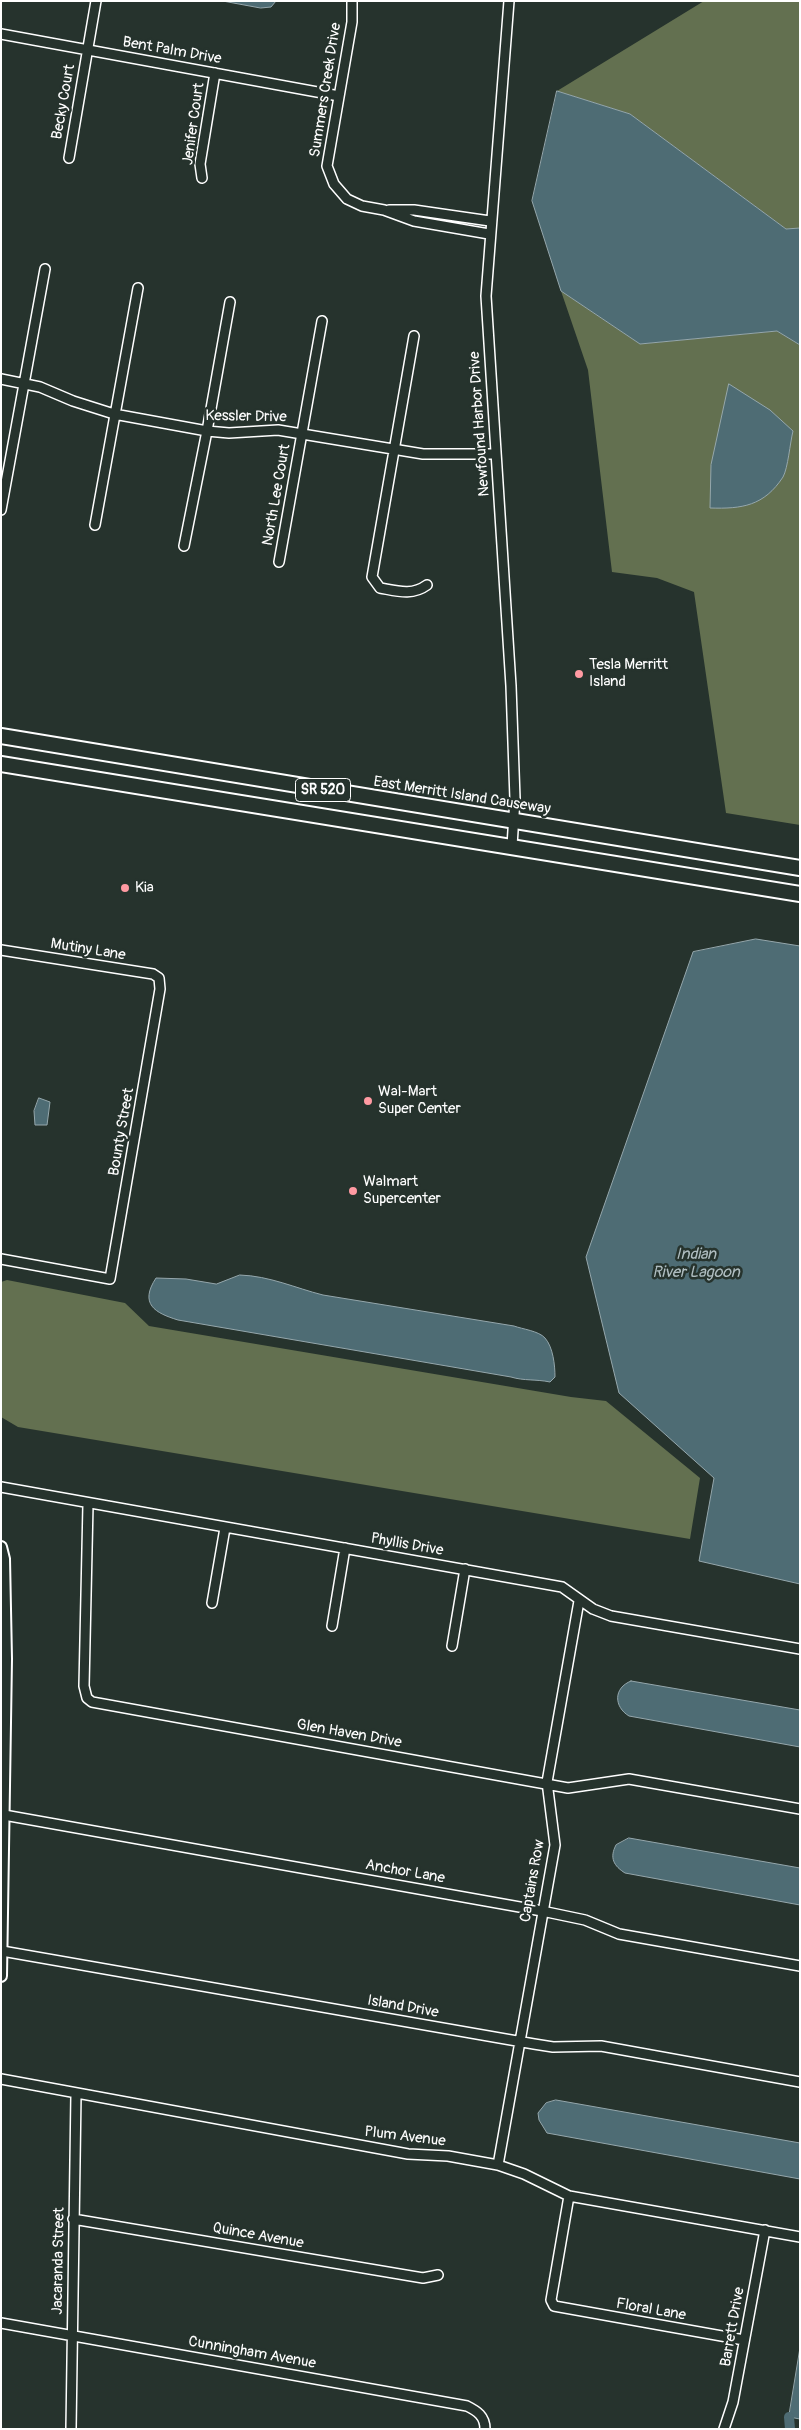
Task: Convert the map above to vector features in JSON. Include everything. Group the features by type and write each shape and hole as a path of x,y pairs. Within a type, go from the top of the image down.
{"main road":[{"name":"East Merritt Island Causeway","path":"1,736 800,868"},
{"name":"SR 520","path":"1,764 800,894"}],"street":[{"name":"Becky Court","path":"69,158 96,1"},
{"name":"Summers Creek Drive","path":"352,1 352,22 327,166 334,184 347,199 362,206 384,210 414,221 490,234"},
{"name":"Newfound Harbor Drive","path":"509,1 490,221 486,296 508,642 514,821 512,846"},
{"name":"Bent Palm Drive","path":"1,34 339,96"},
{"name":"Jenifer Court","path":"202,178 200,164 215,73"},
{"name":"Summers Creek Drive","path":"384,210 414,210 490,221"},
{"path":"1,510 45,269"},
{"path":"95,525 138,288"},
{"path":"184,546 230,302"},
{"name":"North Lee Court","path":"279,562 322,320"},
{"path":"414,336 372,577 380,588 408,593 420,590 428,585"},
{"name":"Kessler Drive","path":"1,379 40,387 73,402 114,414 207,431 229,433 278,430 302,432 440,455 496,454"},
{"name":"Mutiny Lane","path":"1,950 153,974 158,978 160,989"},
{"name":"Bounty Street","path":"1,1259 110,1279 160,989"},
{"name":"Phyllis Drive","path":"1,1488 562,1587 570,1591 579,1601 612,1616 800,1649"},
{"name":"Glen Haven Drive","path":"88,1504 84,1686 87,1698 92,1702 547,1782 568,1788 629,1779 800,1809"},
{"path":"212,1603 225,1528"},
{"path":"1,1547 4,1559 4,1815 1,1976"},
{"path":"332,1626 345,1548"},
{"path":"452,1646 465,1569"},
{"name":"Captains Row","path":"498,2165 555,1844 547,1782 579,1601"},
{"name":"Anchor Lane","path":"4,1815 542,1911 585,1920 619,1934 800,1966"},
{"name":"Island Drive","path":"2,1951 553,2047 601,2046 800,2082"},
{"name":"Plum Avenue","path":"1,2079 408,2154 448,2156 498,2165 524,2174 569,2196 800,2237"},
{"name":"Jacaranda Street","path":"71,2429 76,2094"},
{"name":"Floral Lane","path":"569,2196 551,2300 554,2306 744,2340"},
{"name":"Quince Avenue","path":"74,2219 423,2278 438,2275"},
{"name":"Barrett Drive","path":"724,2429 733,2402 765,2230"},
{"name":"Cunningham Avenue","path":"1,2323 72,2334 467,2406 479,2412 485,2423 485,2429"}],"green space":[{"path":"704,1 800,1 800,228 786,229 630,114 557,91"},
{"path":"561,291 640,344 777,331 800,345 800,825 726,813 694,592 657,578 612,572 588,370"},
{"path":"7,1280 125,1303 149,1326 571,1397 606,1401 700,1478 690,1539 18,1427 1,1417 1,1282"}],"water":[{"path":"223,1 276,1 271,7 261,8"},
{"path":"557,91 630,114 786,229 800,228 800,345 777,331 640,344 561,291 532,201"},
{"path":"729,384 770,410 793,431 785,473 776,487 760,500 751,504 732,508 710,508 711,465"},
{"name":"Indian River Lagoon","path":"756,939 800,946 800,1584 699,1561 714,1478 619,1393 586,1257 693,952"},
{"path":"39,1098 50,1102 47,1125 35,1125 34,1111"},
{"path":"240,1275 272,1280 323,1295 514,1326 535,1332 545,1338 550,1346 555,1377 550,1382 521,1379 178,1320 162,1314 149,1301 151,1287 156,1278 186,1279 216,1284"},
{"path":"631,1681 800,1710 800,1747 629,1716 620,1708 618,1698 621,1688"},
{"path":"629,1838 800,1868 800,1905 625,1873 615,1864 613,1854 616,1845"},
{"path":"556,2100 800,2143 800,2179 547,2133 539,2120 538,2113 546,2103"},
{"path":"800,2348 800,2419 789,2417"}],"waterway":[{"path":"789,2417 790,2429"}],"place":[{"name":"Tesla Merritt Island","path":"579,674"},
{"name":"Kia","path":"125,888"},
{"name":"Wal-Mart Super Center","path":"368,1101"},
{"name":"Walmart Supercenter","path":"353,1191"}]}
